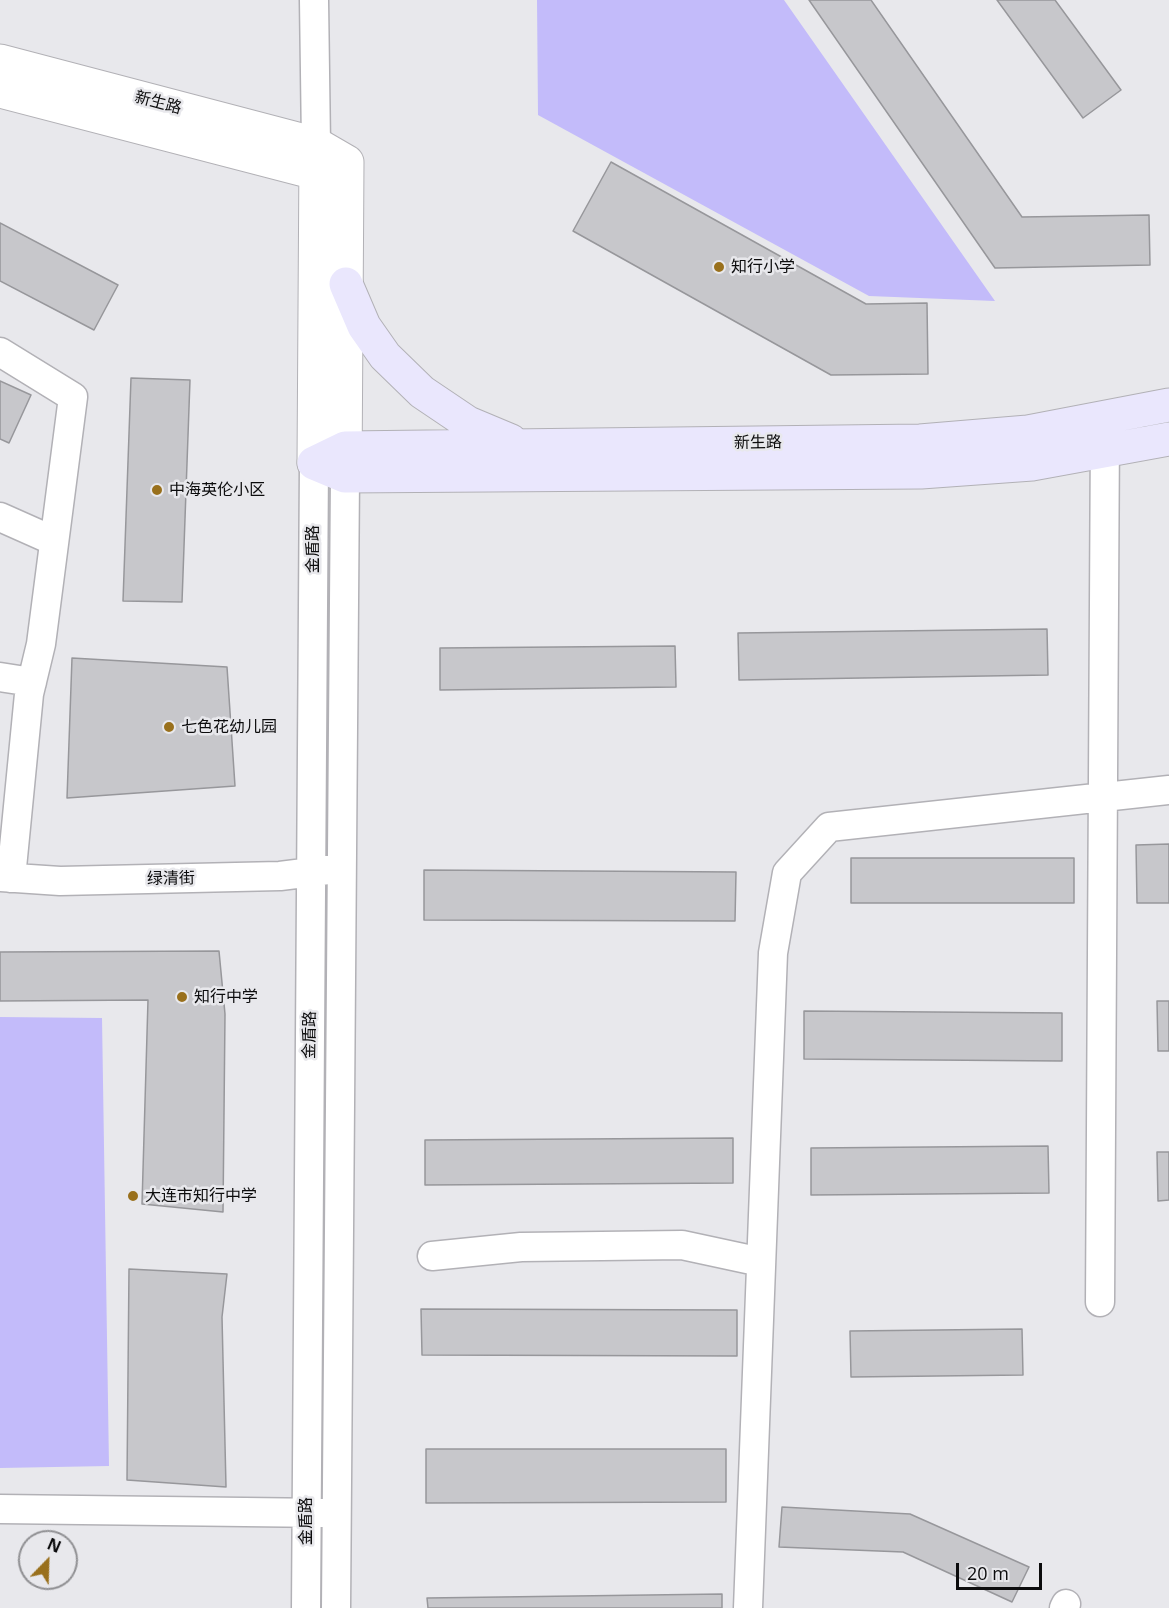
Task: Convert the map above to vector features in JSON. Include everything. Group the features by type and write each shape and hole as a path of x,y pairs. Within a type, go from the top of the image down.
{"main road":[{"path":"346,284 364,326 384,356 422,392 468,423 524,446"},
{"name":"新生路","path":"345,462 524,446 920,441 1028,432 1169,405"},
{"name":"新生路","path":"314,463 921,472 1032,464 1169,439"}],"street":[{"path":"314,0 316,159 314,463"},
{"name":"新生路","path":"0,61 316,159"},
{"name":"新生路","path":"0,91 316,159"},
{"path":"316,159 347,162 345,462"},
{"path":"0,352 73,397 41,644 32,682 6,878"},
{"path":"1100,1302 1105,417"},
{"name":"金盾路","path":"336,1608 345,462"},
{"name":"金盾路","path":"306,1608 314,463"},
{"path":"0,518 54,541"},
{"path":"0,677 32,682"},
{"path":"748,1608 773,953 787,873 829,827 1169,790"},
{"name":"绿清街","path":"6,878 71,881 280,876 342,869"},
{"path":"432,1256 521,1247 682,1245 761,1262"},
{"path":"0,1509 337,1513"}],"shaded area":[{"path":"537,0 784,0 995,301 869,296 538,115"},
{"path":"0,1017 102,1018 109,1466 0,1468"}],"building":[{"path":"809,0 871,0 1022,217 1149,215 1150,265 995,268"},
{"path":"997,0 1055,0 1121,90 1083,118"},
{"name":"知行小学","path":"611,162 866,304 927,303 928,374 831,375 573,231"},
{"path":"0,223 118,285 94,330 0,281"},
{"name":"中海英伦小区","path":"131,378 190,380 182,602 123,601"},
{"path":"0,381 31,395 9,443 0,439"},
{"path":"1047,629 1048,675 739,680 738,633"},
{"path":"675,646 676,687 440,690 440,648"},
{"name":"七色花幼儿园","path":"72,658 227,667 235,786 67,798"},
{"path":"1169,844 1169,903 1137,903 1136,845"},
{"path":"851,858 1074,858 1074,903 851,903"},
{"path":"424,870 736,872 735,921 424,920"},
{"path":"219,951 225,1014 223,1212 142,1204 148,1000 0,1001 0,952"},
{"path":"1157,1001 1169,1001 1169,1051 1158,1051"},
{"path":"804,1011 1062,1013 1062,1061 804,1059"},
{"path":"733,1138 733,1183 425,1185 425,1140"},
{"path":"1048,1146 1049,1193 811,1195 811,1148"},
{"path":"1157,1152 1169,1152 1169,1200 1158,1201"},
{"path":"129,1269 227,1274 222,1317 226,1487 127,1480"},
{"path":"421,1309 737,1310 737,1356 422,1355"},
{"path":"1022,1329 1023,1375 851,1377 850,1331"},
{"path":"426,1449 726,1449 726,1502 426,1503"},
{"path":"782,1507 910,1514 1029,1567 1012,1602 903,1552 779,1547"},
{"path":"722,1594 722,1608 428,1608 427,1598"}],"place":[{"name":"知行小学","path":"719,267"},
{"name":"中海英伦小区","path":"157,490"},
{"name":"七色花幼儿园","path":"169,727"},
{"name":"知行中学","path":"182,997"},
{"name":"大连市知行中学","path":"133,1196"}]}
